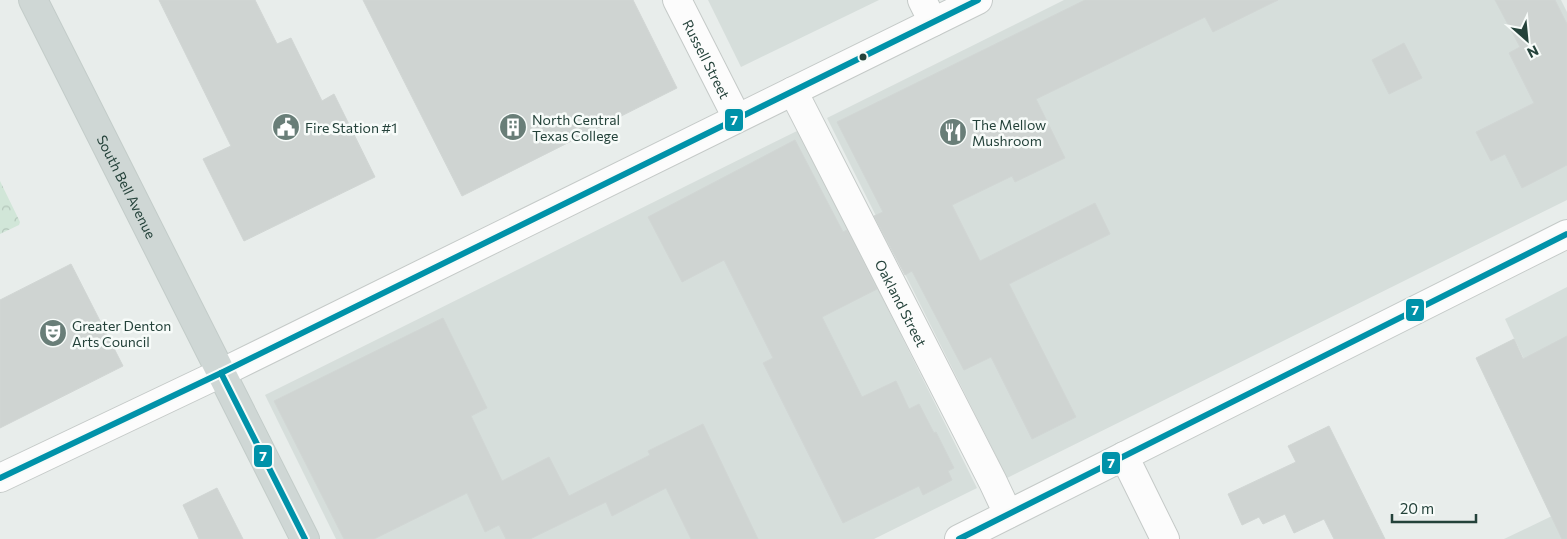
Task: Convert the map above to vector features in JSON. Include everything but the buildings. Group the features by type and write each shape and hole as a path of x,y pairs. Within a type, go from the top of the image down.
{"main road":[{"name":"South Bell Avenue","path":"33,0 305,539"}],"street":[{"name":"Russell Street","path":"677,0 737,118"},
{"path":"0,478 221,373 793,91 928,11 978,0"},
{"name":"Oakland Street","path":"793,91 1008,514"},
{"path":"959,539 1567,234"},
{"path":"1124,456 1165,539"}],"shaded area":[{"path":"708,0 879,0 741,67"},
{"path":"1064,0 1561,0 1567,12 1567,200 1007,478 827,118"},
{"path":"799,130 977,488 874,539 336,539 265,395"},
{"path":"1567,287 1567,451 1505,319"},
{"path":"1552,516 1567,539 1504,539"}],"green space":[{"path":"0,181 20,222 19,225 0,234"}],"transit line":[{"name":"7","path":"0,478 221,373 978,0"},
{"name":"7","path":"959,539 1567,234"},
{"name":"7","path":"221,373 305,539"}],"place":[{"name":"Fire Station #1","path":"286,127"},
{"name":"North Central Texas College","path":"513,127"},
{"name":"The Mellow Mushroom","path":"953,132"},
{"name":"Greater Denton Arts Council","path":"53,333"}]}
